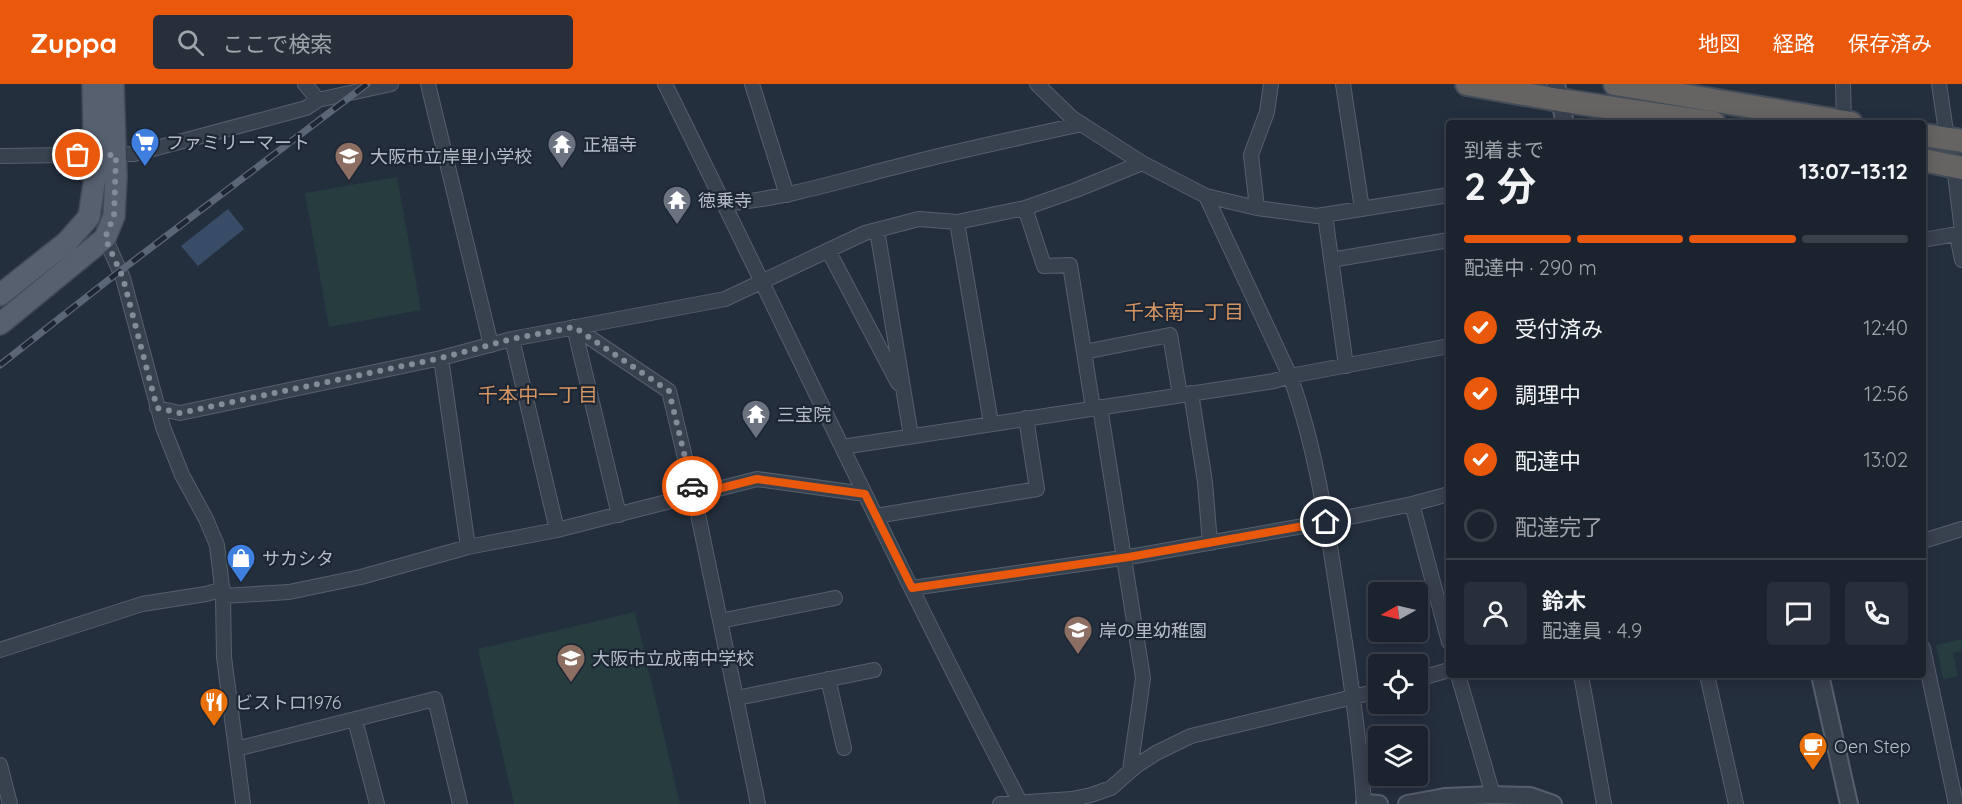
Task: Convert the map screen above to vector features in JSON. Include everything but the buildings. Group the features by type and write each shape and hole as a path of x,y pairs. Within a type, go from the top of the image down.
{"highway":[{"path":"1467,84 1558,92 1693,120"},
{"path":"1615,84 1836,120"},
{"path":"1926,135 1955,140"},
{"path":"1926,161 1958,167"}],"main road":[{"path":"0,324 105,238 114,216 93,84"},
{"path":"0,295 67,242 89,217 95,178 105,155 113,84"}],"street":[{"path":"305,84 318,100"},
{"path":"0,156 134,153 306,108 318,100 391,84"},
{"path":"428,84 491,345"},
{"path":"665,84 865,494 1021,803"},
{"path":"752,84 787,195"},
{"path":"1037,84 1072,118 1142,162 1206,196 1257,208 1317,216 1446,195"},
{"path":"1257,208 1251,155 1267,112 1271,84"},
{"path":"1343,84 1362,209"},
{"path":"1843,84 1848,120"},
{"path":"1939,84 1955,140"},
{"path":"1558,92 1564,120"},
{"path":"723,204 787,195 936,157 1082,124"},
{"path":"157,408 180,413 441,358 512,339 724,299 865,233 919,219 957,222 1025,208 1076,190 1142,162"},
{"path":"1958,167 1962,260"},
{"path":"1206,196 1299,400 1326,522 1354,698 1365,804 1378,804"},
{"path":"1025,208 1044,266 1070,265 1084,352 1097,407 1143,678 1130,771"},
{"path":"1325,214 1346,366"},
{"path":"957,222 991,423"},
{"path":"877,230 911,436"},
{"path":"1926,239 1960,233"},
{"path":"105,238 123,278 163,428 182,475 217,545 223,592 224,657 243,804"},
{"path":"1332,260 1446,241"},
{"path":"828,250 903,392"},
{"path":"574,327 669,391 694,495 758,804"},
{"path":"574,327 619,515"},
{"path":"1084,352 1170,335 1186,394 1205,482 1210,543"},
{"path":"512,339 557,530"},
{"path":"842,447 1274,381 1446,347"},
{"path":"441,358 468,547"},
{"path":"876,516 1037,489 1026,418"},
{"path":"0,650 142,604 223,592 289,592 361,577 468,547 557,530 757,479 865,494"},
{"path":"912,588 1210,543 1326,522 1446,496"},
{"path":"1412,504 1446,631"},
{"path":"1926,540 1962,529"},
{"path":"720,621 835,598"},
{"path":"1926,662 1956,804"},
{"path":"736,698 874,670"},
{"path":"1428,676 1446,671"},
{"path":"1459,678 1486,798"},
{"path":"1582,678 1604,804"},
{"path":"1708,678 1736,804"},
{"path":"1821,678 1849,804"},
{"path":"828,679 844,748"},
{"path":"1000,804 1072,799 1091,795 1111,788 1156,753 1191,736 1368,694"},
{"path":"236,749 435,699 460,804"},
{"path":"355,720 377,804"},
{"path":"0,765 3,788 10,804"},
{"path":"1407,804 1444,797 1530,796 1553,804"}],"green space":[{"path":"397,177 421,310 329,327 305,193"},
{"path":"635,612 680,804 514,804 478,649"},
{"path":"1962,639 1962,651 1953,653 1958,676 1943,679 1936,645"}],"water":[{"path":"228,209 244,229 198,266 181,246"}],"railway":[{"path":"0,365 367,84"}],"way so far":[{"path":"78,155 116,155 114,216 105,238 123,278 157,408 180,413 441,358 512,339 574,327 669,391 692,486"}],"place":[{"name":"ファミリーマート","path":"145,168"},
{"name":"正福寺","path":"562,170"},
{"name":"大阪市立岸里小学校","path":"349,182"},
{"name":"徳乗寺","path":"677,226"},
{"name":"三宝院","path":"756,440"},
{"name":"サカシタ","path":"241,584"},
{"name":"岸の里幼稚園","path":"1078,656"},
{"name":"大阪市立成南中学校","path":"571,684"},
{"name":"ビストロ1976","path":"214,728"},
{"name":"Oen Step","path":"1813,772"}],"district":[{"name":"千本南一丁目","path":"1184,311"},
{"name":"千本中一丁目","path":"538,394"}],"route":[{"path":"692,486 694,495 757,479 865,494 912,588 1129,557 1326,522"}]}
